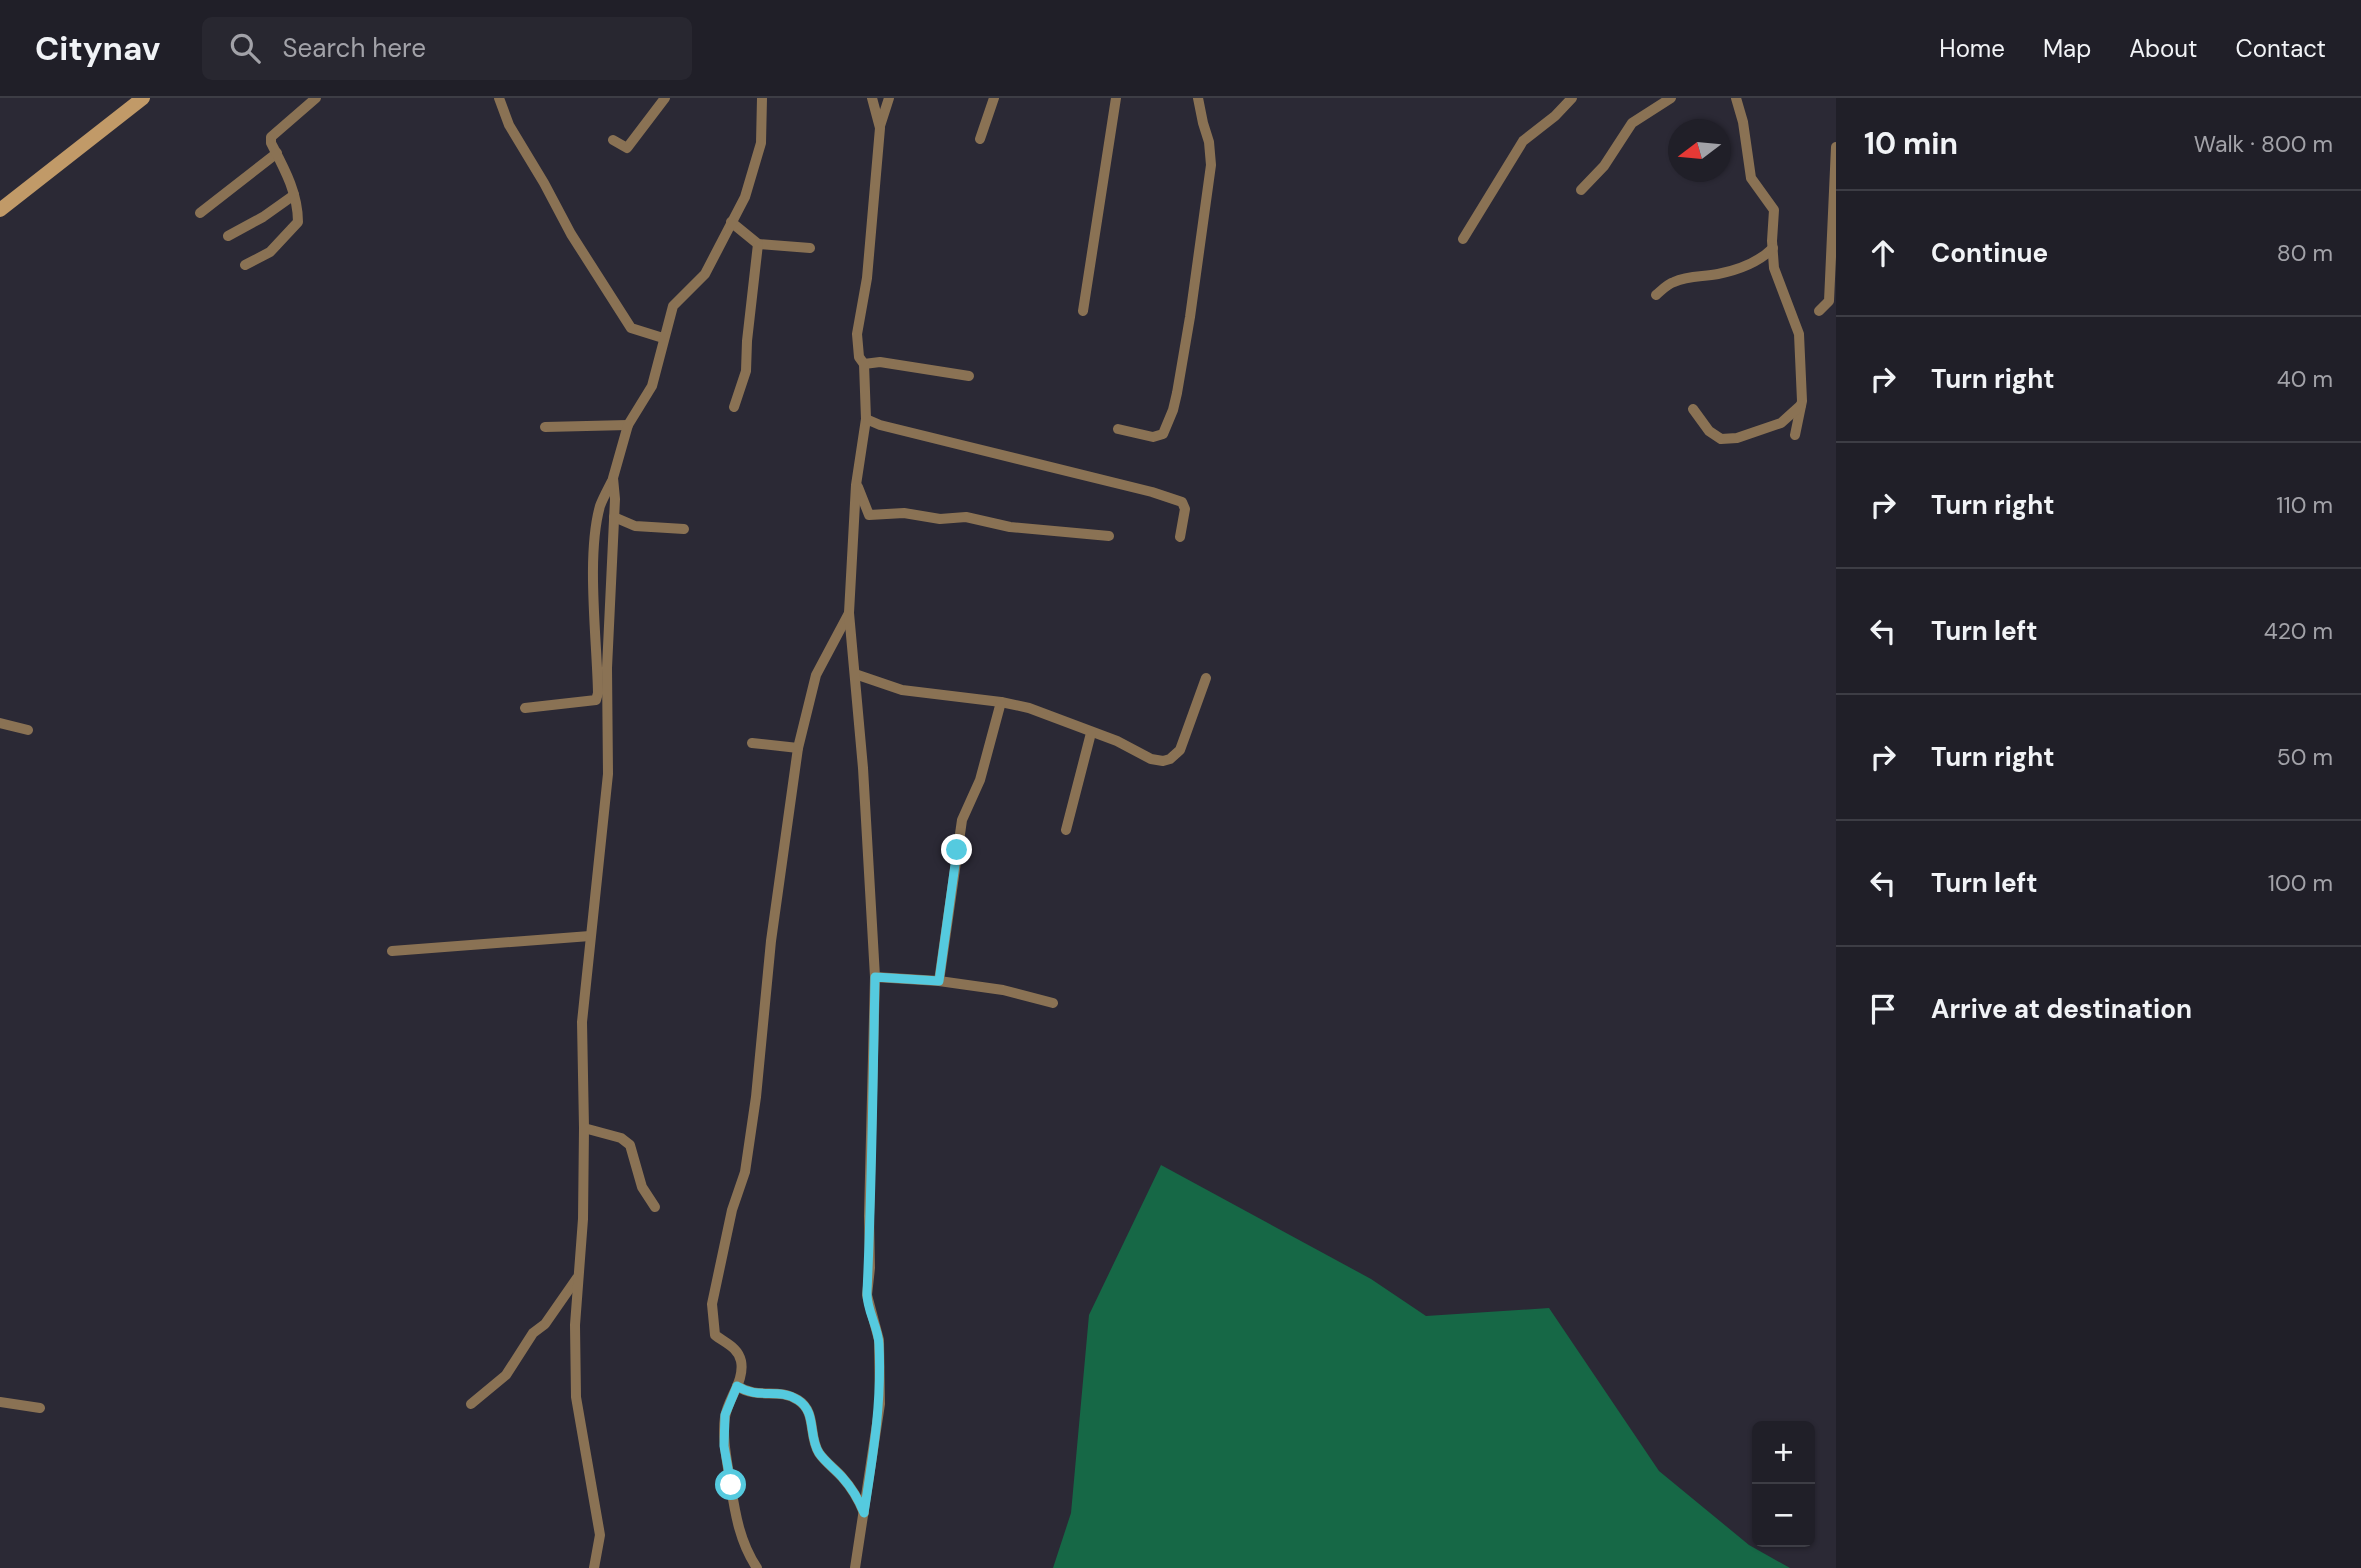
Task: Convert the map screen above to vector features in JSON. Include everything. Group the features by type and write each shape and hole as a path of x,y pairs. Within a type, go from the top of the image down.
{"main road":[{"path":"0,210 143,98"}],"street":[{"path":"245,265 270,253 298,222 298,208 271,142 272,135 316,98"},
{"path":"499,98 509,125 571,234 631,328 663,338"},
{"path":"613,140 627,148 665,98"},
{"path":"525,708 596,700 598,650 594,592 595,543 600,506 613,478 628,425 652,386 673,306 705,274 745,197 761,143 762,98"},
{"path":"872,98 880,128"},
{"path":"855,1568 880,1404 879,1340 867,1295 870,1268 875,977 863,768 849,613 856,485 866,419 864,364 859,357 857,334 867,278 880,128 889,98"},
{"path":"980,139 994,98"},
{"path":"1083,311 1116,98"},
{"path":"1118,429 1153,437 1163,434 1173,410 1191,317 1211,165 1209,142 1198,98"},
{"path":"1463,239 1523,141 1555,116 1572,98"},
{"path":"1581,190 1604,166 1632,123 1671,98"},
{"path":"1736,98 1743,121 1751,178 1774,209 1774,268 1799,334 1801,405 1795,435"},
{"path":"1819,311 1829,301 1836,148"},
{"path":"200,213 277,153"},
{"path":"228,236 263,218 294,195"},
{"path":"731,222 758,244 810,248"},
{"path":"734,407 746,371 758,244"},
{"path":"1656,295 1672,282 1694,276 1717,275 1761,260 1773,248"},
{"path":"864,364 880,362 970,376"},
{"path":"1692,410 1709,431 1721,439 1737,438 1781,423 1801,405"},
{"path":"866,419 880,425 1152,492 1182,502 1185,509 1180,537"},
{"path":"545,427 628,425"},
{"path":"594,1568 600,1535 576,1397 575,1325 583,1219 582,1022 608,774 607,668 614,517 613,478"},
{"path":"856,485 869,515 904,513 940,519 967,517 1010,527 1109,536"},
{"path":"614,517 635,526 684,529"},
{"path":"757,1568 749,1556 737,1525 724,1446 725,1415 737,1386 741,1362 737,1349 715,1335 712,1304 732,1210 745,1172 756,1097 771,942 798,748 816,675 849,613"},
{"path":"598,650 607,668"},
{"path":"855,674 902,690 1029,708 1117,741 1151,759 1163,761 1170,759 1180,750 1206,678"},
{"path":"939,981 962,820 980,780 1001,702"},
{"path":"0,723 28,730"},
{"path":"1066,830 1091,733"},
{"path":"752,743 798,748"},
{"path":"392,951 590,936"},
{"path":"875,977 939,981 1003,990 1053,1003"},
{"path":"584,1128 621,1138 630,1145 642,1187 655,1207"},
{"path":"471,1404 506,1375 533,1333 545,1324 579,1276"},
{"path":"737,1386 748,1393 788,1395 801,1401 810,1412 815,1443 820,1454 842,1477 864,1513"},
{"path":"0,1402 40,1408"}],"green space":[{"path":"1161,1165 1371,1279 1426,1316 1549,1308 1659,1471 1749,1545 1790,1568 1053,1568 1071,1513 1089,1315"}],"route":[{"path":"731,1485 724,1446 725,1415 737,1386 748,1393 788,1395 801,1401 810,1412 815,1443 820,1454 842,1477 864,1513 880,1404 879,1340 867,1295 870,1268 875,977 939,981 957,850"}]}
